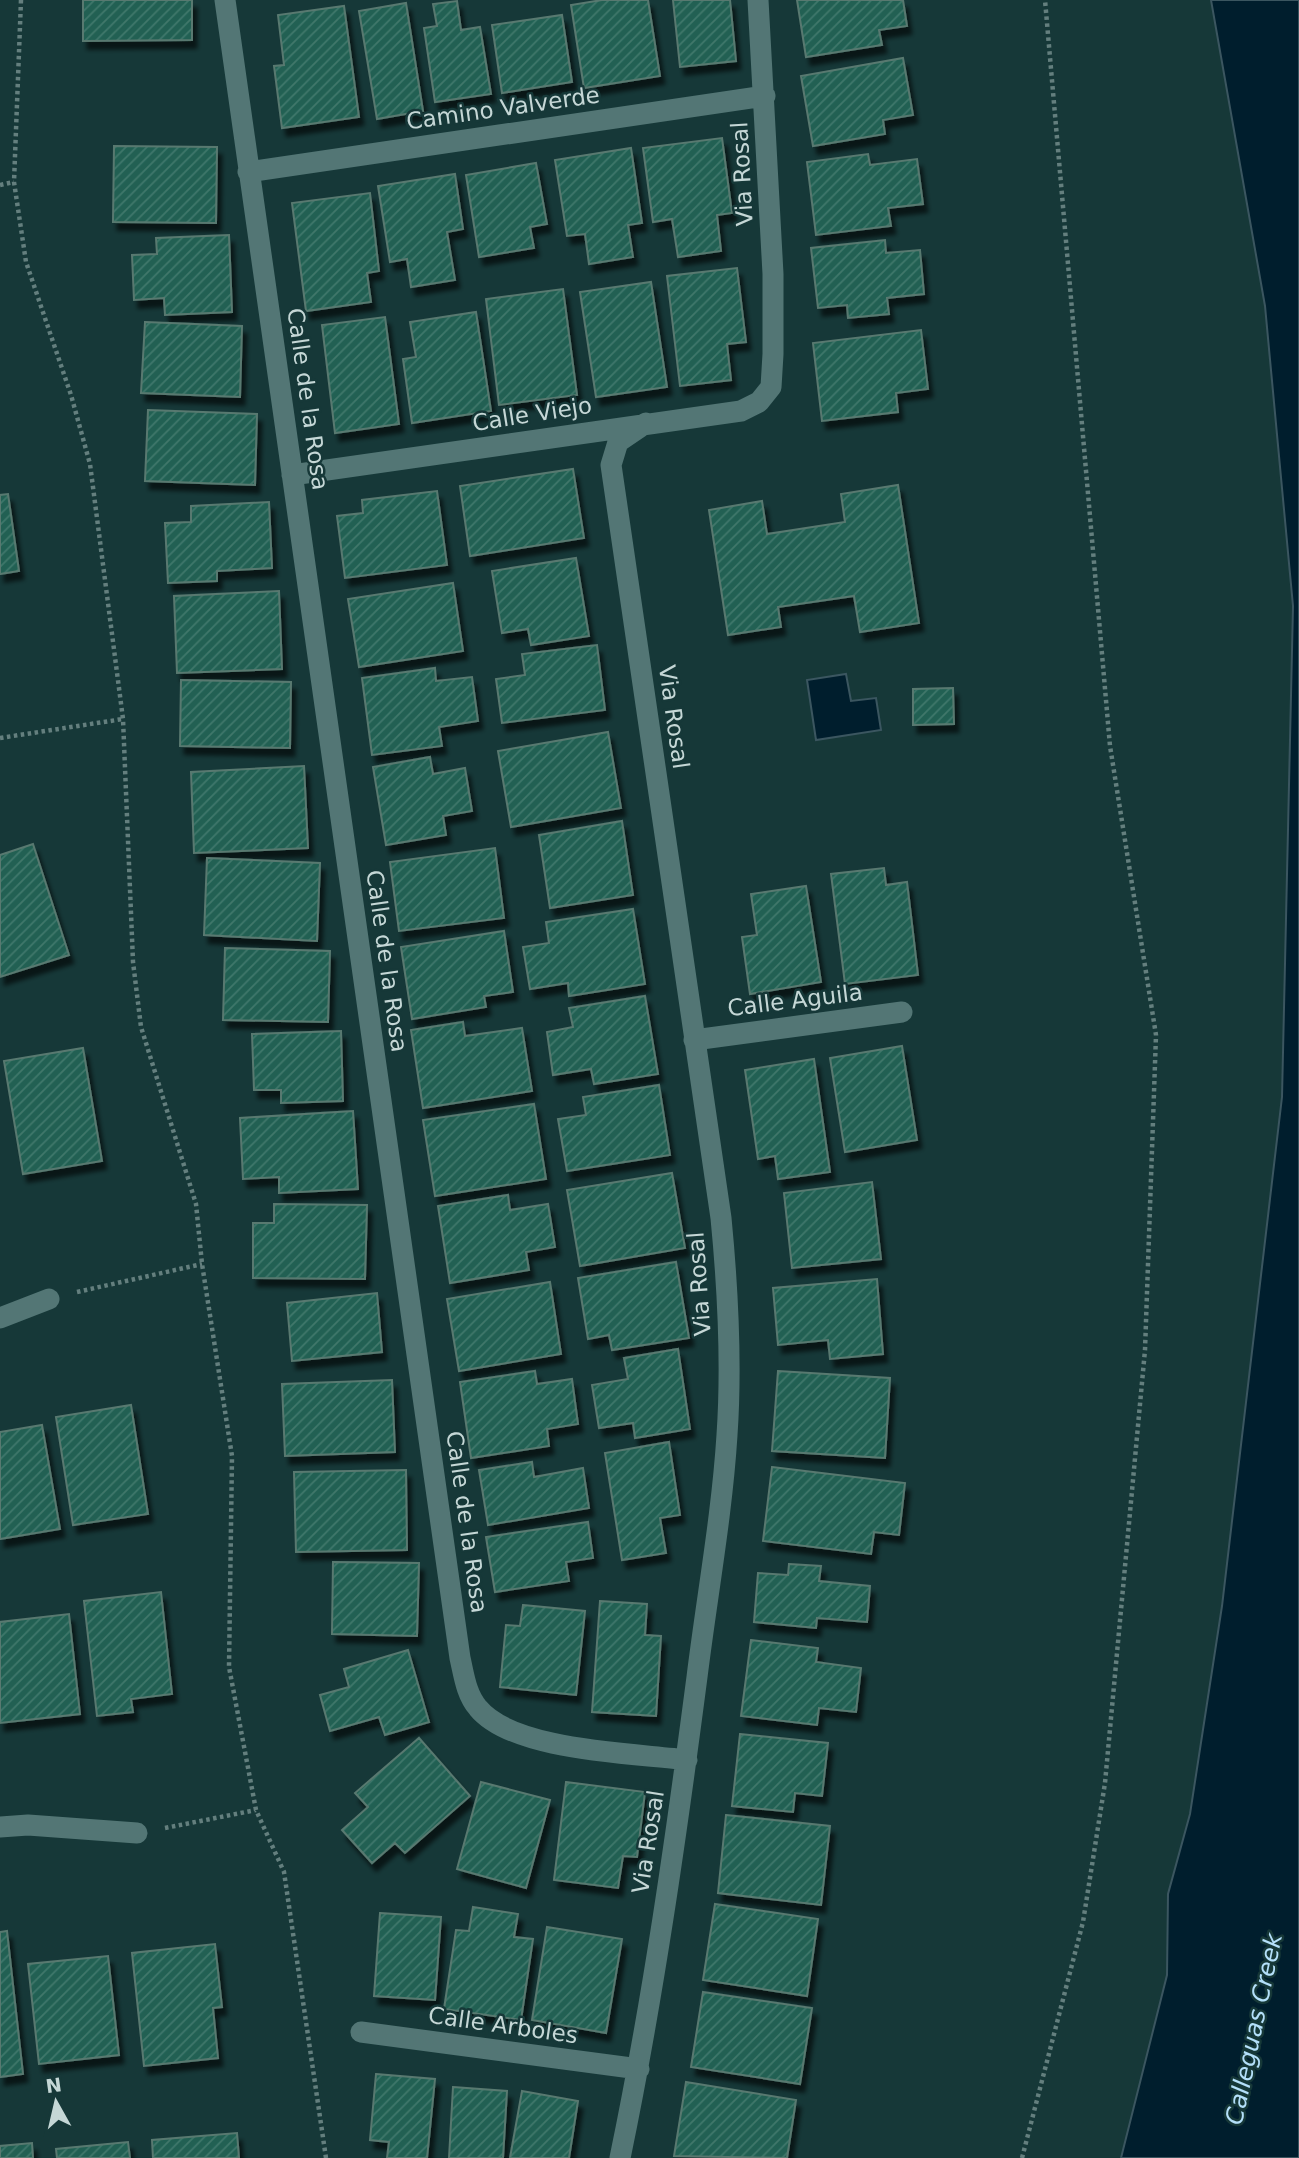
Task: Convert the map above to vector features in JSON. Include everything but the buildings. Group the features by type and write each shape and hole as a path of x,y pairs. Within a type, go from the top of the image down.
{"street":[{"name":"Calle de la Rosa","path":"225,0 460,1658 468,1691 478,1708 512,1732 542,1742 687,1760"},
{"name":"Via Rosal","path":"758,0 773,274 771,387"},
{"name":"Camino Valverde","path":"248,172 765,96"},
{"name":"Calle Viejo","path":"292,475 741,411 759,402 771,387"},
{"name":"Via Rosal","path":"620,2158 639,2069 687,1760 727,1437 729,1381 727,1297 721,1218 611,465 618,442 646,423"},
{"name":"Calle Aguila","path":"694,1040 902,1012"},
{"path":"0,1318 49,1299"},
{"path":"0,1828 28,1825 137,1833"},
{"name":"Calle Arboles","path":"360,2032 639,2069"}],"path":[{"path":"22,0 14,183 26,262 71,395 90,464 123,719 132,962 141,1027 196,1204 202,1264 232,1456 229,1667 256,1810 284,1872 326,2158"},
{"path":"1022,2158 1083,1922 1105,1783 1145,1350 1156,1035 1110,747 1045,0"},
{"path":"0,185 14,183"},
{"path":"0,738 123,719"},
{"path":"49,1299 202,1264"},
{"path":"137,1833 256,1810"}],"water":[{"name":"Calleguas Creek","path":"1211,0 1299,0 1299,2158 1121,2158 1167,1975 1168,1894 1190,1814 1222,1606 1282,1097 1293,606 1265,306"},
{"path":"846,674 851,701 876,698 881,730 816,740 807,680"}]}
